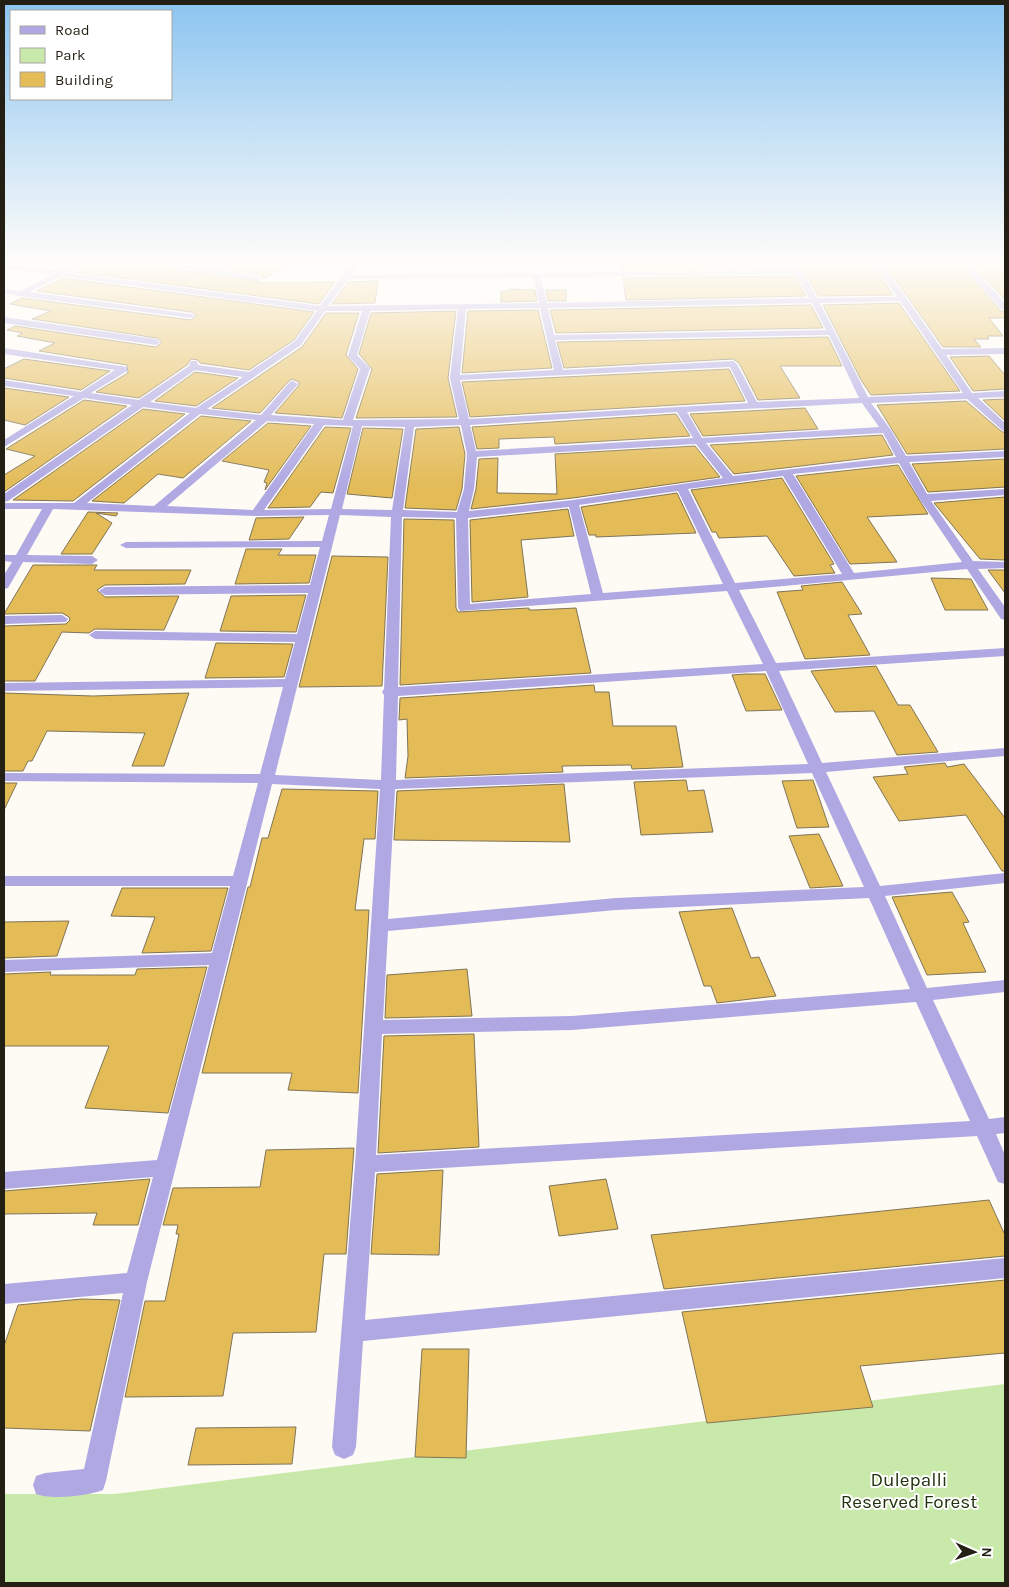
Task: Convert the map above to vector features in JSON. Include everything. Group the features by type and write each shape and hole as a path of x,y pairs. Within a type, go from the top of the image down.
{"street":[{"path":"136,339 156,342"},
{"path":"77,506 198,411 298,343 301,339"},
{"path":"45,1485 94,1481 136,1282 335,512 352,424 366,368 352,356 357,339"},
{"path":"459,339 455,378 472,454 469,489 462,515 464,608 972,566 1005,565"},
{"path":"550,339 560,372"},
{"path":"835,339 865,401 886,430 924,498 1005,616"},
{"path":"931,339 970,396 1004,425"},
{"path":"4,351 124,369 4,444"},
{"path":"940,352 1005,351"},
{"path":"455,378 733,364 754,406"},
{"path":"4,499 193,365 251,375"},
{"path":"4,383 262,419 352,424 466,422 680,409 1005,394"},
{"path":"157,509 262,419 293,384"},
{"path":"680,409 699,441 721,471 732,481"},
{"path":"256,513 321,422"},
{"path":"344,1447 365,1164 388,785 389,692 397,513 410,423"},
{"path":"472,454 886,430"},
{"path":"4,506 77,506 256,513 335,512 462,515 573,503 786,472 903,460 1005,454"},
{"path":"786,472 850,577"},
{"path":"682,488 771,667 1005,1176"},
{"path":"924,498 1005,492"},
{"path":"573,503 598,597"},
{"path":"4,585 49,507"},
{"path":"126,544 327,544"},
{"path":"4,558 92,560"},
{"path":"105,591 315,589"},
{"path":"4,620 62,619"},
{"path":"95,635 302,638"},
{"path":"389,692 1005,652"},
{"path":"4,688 291,683"},
{"path":"4,778 266,778 388,785 817,768 1005,752"},
{"path":"379,926 616,904 874,892 1005,878"},
{"path":"4,881 240,881"},
{"path":"4,966 219,959"},
{"path":"373,1027 572,1023 922,996 1005,986"},
{"path":"365,1164 983,1128 1005,1125"},
{"path":"4,1180 166,1168"},
{"path":"353,1332 1005,1268"},
{"path":"4,1294 136,1282"}],"green space":[{"name":"Dulepalli Reserved Forest","path":"1005,1384 1005,1583 4,1583 4,1494 115,1494"}],"building":[{"path":"34,339 103,339 156,347 162,342 158,339 295,339 249,370 200,363 198,360 191,359 187,365 139,398 96,392 128,373 127,365 39,351 55,343"},
{"path":"308,339 351,339 346,355 358,369 342,418 275,413 299,385 299,382 292,379 260,413 212,408 302,347"},
{"path":"363,339 453,339 448,378 457,417 356,418 372,369 359,354"},
{"path":"465,339 545,339 552,368 462,373"},
{"path":"829,339 842,366 780,366 800,398 758,400 739,363 733,359 564,368 557,342"},
{"path":"840,339 924,339 960,391 871,395 861,380"},
{"path":"937,339 974,339 981,347 943,347"},
{"path":"989,356 1005,375 1005,389 973,391 950,357"},
{"path":"24,359 110,371 81,390 4,378 4,369"},
{"path":"729,369 745,401 470,417 462,382"},
{"path":"195,372 238,378 196,406 155,401"},
{"path":"4,388 69,397 25,425 4,420"},
{"path":"1005,399 1005,421 983,400"},
{"path":"84,400 127,406 4,492 4,475 35,456 6,449"},
{"path":"966,401 1005,433 1005,449 907,454 877,405"},
{"path":"805,408 818,429 703,436 690,414"},
{"path":"143,409 185,414 73,501 13,500"},
{"path":"676,414 690,436 555,444 554,437 499,439 499,448 477,449 472,427"},
{"path":"201,416 251,421 183,478 158,474 124,503 92,501"},
{"path":"268,423 311,426 265,490 267,483 264,482 269,470 222,461"},
{"path":"325,427 351,428 333,493 321,492 310,507 268,508"},
{"path":"459,427 465,454 462,489 456,510 405,508 416,429"},
{"path":"363,428 403,429 392,498 347,494"},
{"path":"882,435 893,455 734,474 710,445"},
{"path":"695,446 720,477 573,498 471,509 476,489 479,459 498,458 497,493 557,494 555,454"},
{"path":"1005,459 1005,487 928,492 912,464"},
{"path":"898,465 928,514 867,517 897,562 850,564 796,476"},
{"path":"782,478 834,564 830,565 835,573 794,576 767,536 719,538 716,532 712,532 691,490"},
{"path":"677,493 696,533 596,537 596,535 589,535 581,507"},
{"path":"1005,497 1005,560 980,559 934,503"},
{"path":"568,509 574,536 521,540 528,597 472,602 470,520"},
{"path":"88,512 118,513 116,516 96,513 112,523 92,554 61,554"},
{"path":"304,517 289,539 249,540 256,518"},
{"path":"404,519 454,520 456,608 458,612 529,608 529,610 576,608 591,673 400,685"},
{"path":"246,549 282,549 278,555 316,555 309,583 235,584"},
{"path":"332,556 388,557 382,686 299,687"},
{"path":"33,565 97,565 94,570 191,570 185,584 105,585 97,590 105,597 179,596 164,630 95,629 89,633 62,632 35,681 4,681 4,626 66,624 70,620 69,617 62,613 4,614"},
{"path":"988,570 1005,570 1005,593"},
{"path":"931,578 971,579 988,610 945,610"},
{"path":"842,582 862,614 848,615 870,655 805,659 777,592 803,590 801,586"},
{"path":"306,595 296,632 220,631 231,596"},
{"path":"216,643 293,644 284,677 205,678"},
{"path":"876,666 898,705 910,705 938,752 897,755 874,711 835,712 811,671"},
{"path":"765,674 782,710 746,711 732,675"},
{"path":"594,685 595,692 609,692 613,726 676,726 683,767 632,769 631,765 562,766 563,772 405,778 408,756 407,719 399,720 400,698"},
{"path":"4,693 93,696 189,693 164,766 132,766 145,733 47,731 32,761 28,761 23,771 4,771"},
{"path":"945,763 947,767 964,764 1005,818 1005,871 1002,871 966,815 899,821 873,777 908,774 904,767"},
{"path":"686,780 688,791 704,790 713,832 641,835 634,782"},
{"path":"813,780 829,827 797,828 782,781"},
{"path":"4,783 17,783 4,810"},
{"path":"564,784 570,842 394,840 397,791"},
{"path":"282,789 378,791 375,839 364,839 355,910 369,910 358,1093 288,1090 292,1073 202,1073 248,887 250,887 262,838 268,838"},
{"path":"819,834 843,886 810,888 789,836"},
{"path":"122,888 228,888 211,951 142,953 155,917 111,916"},
{"path":"952,892 969,922 963,923 986,972 927,975 892,897"},
{"path":"732,908 751,958 759,957 776,996 717,1003 711,986 704,986 679,912"},
{"path":"69,921 57,956 4,958 4,922"},
{"path":"207,967 168,1113 85,1108 109,1046 4,1046 4,974 51,972 50,975 135,975 137,969"},
{"path":"467,969 472,1016 385,1018 387,975"},
{"path":"474,1034 479,1147 378,1153 384,1036"},
{"path":"354,1148 346,1254 324,1254 316,1332 233,1333 223,1396 125,1397 145,1301 165,1301 179,1234 176,1234 178,1225 163,1225 173,1188 260,1187 266,1150"},
{"path":"443,1170 439,1255 371,1254 377,1174"},
{"path":"150,1179 138,1225 93,1225 97,1213 4,1214 4,1191"},
{"path":"606,1179 618,1229 559,1236 549,1186"},
{"path":"989,1200 1005,1235 1005,1256 664,1289 651,1235"},
{"path":"1005,1280 1005,1353 860,1366 873,1407 707,1423 682,1312"},
{"path":"82,1299 120,1300 90,1431 4,1428 4,1346 18,1305"},
{"path":"422,1349 469,1349 466,1458 415,1457"},
{"path":"296,1427 292,1464 188,1465 196,1428"}]}
